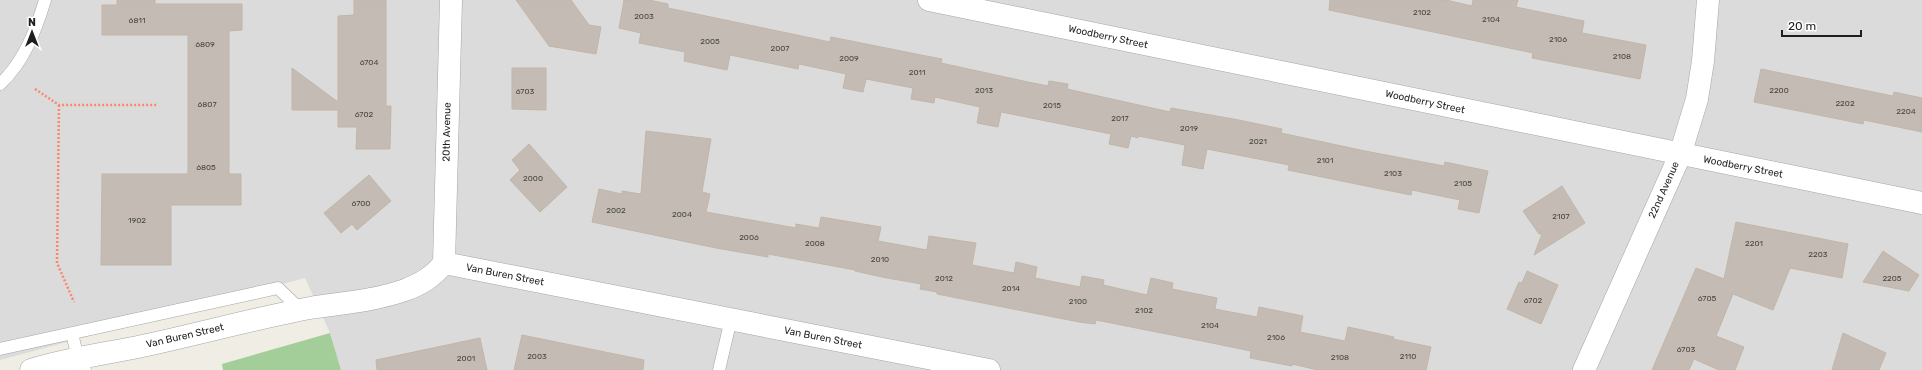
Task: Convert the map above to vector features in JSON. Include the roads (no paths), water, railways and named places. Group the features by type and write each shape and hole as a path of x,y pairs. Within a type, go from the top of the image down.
{"street":[{"name":"20th Avenue","path":"444,263 451,0"},
{"name":"Woodberry Street","path":"929,0 1680,155 1922,203"},
{"name":"22nd Avenue","path":"1584,370 1680,155 1697,99 1704,61 1708,0"},
{"name":"Van Buren Street","path":"31,370 81,364 301,310 376,297 404,290 422,283 435,274 444,263 989,370"}],"lane":[{"path":"0,84 18,64 30,42 45,0"},
{"path":"0,349 278,288 301,310"},
{"path":"719,370 731,320"},
{"path":"72,333 81,364"}]}
